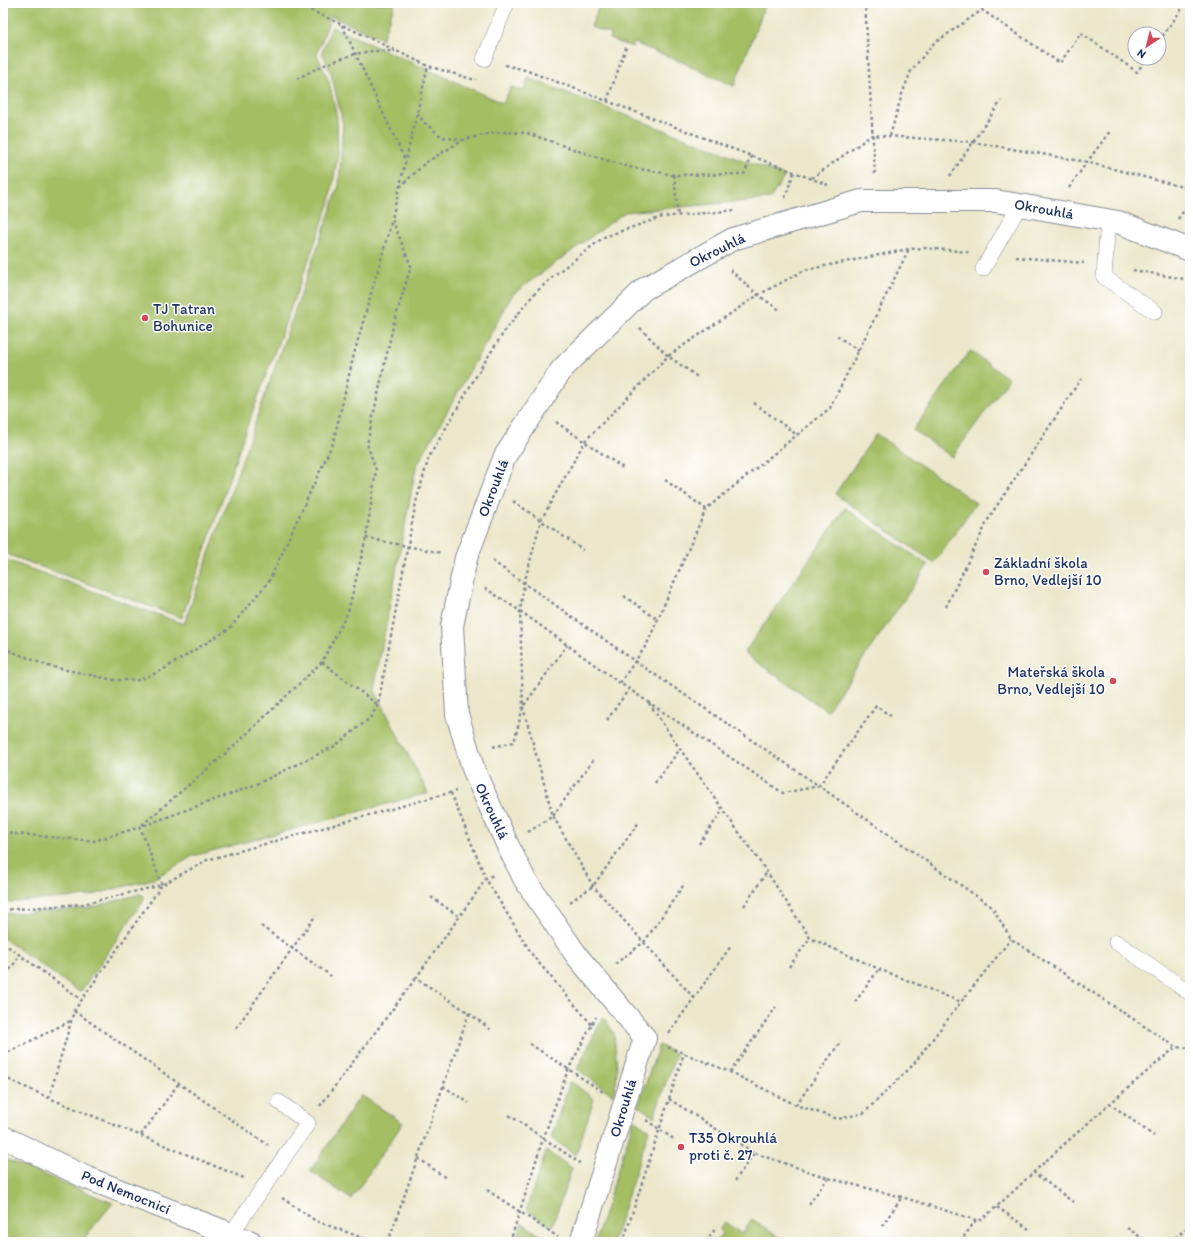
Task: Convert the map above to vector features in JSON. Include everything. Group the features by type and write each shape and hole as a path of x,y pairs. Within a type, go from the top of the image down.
{"street":[{"name":"Okrouhlá","path":"581,1242 624,1106 653,1041 610,996 577,956 525,880 474,771 458,714 452,626 467,559 505,456 562,369 644,289 733,239 869,201 995,201 1118,222 1190,250"},
{"name":"Pod Nemocnicí","path":"3,1137 87,1178 241,1238"}],"lane":[{"path":"484,59 507,3"},
{"path":"983,269 1020,205"},
{"path":"1108,220 1104,277 1155,312"},
{"path":"1116,942 1190,993"},
{"path":"241,1238 264,1186 308,1123 279,1102"}],"path":[{"path":"294,3 428,66 475,80 484,59"},
{"path":"524,70 812,178 869,201 872,135 865,3"},
{"path":"1167,30 1186,3"},
{"path":"890,136 902,94 911,71 933,44 982,10 1060,63 1081,33 1127,65"},
{"path":"342,25 405,160"},
{"path":"607,101 627,45"},
{"path":"297,79 309,72 342,58 372,51 397,51"},
{"path":"3,648 48,666 114,680 138,680 160,672 229,629 269,581 333,444 354,354 392,220 428,66"},
{"path":"1128,66 1137,72 1141,66"},
{"path":"933,201 1001,100"},
{"path":"416,113 425,123 442,137 463,140"},
{"path":"1054,211 1087,162 1111,130"},
{"path":"399,187 425,163 463,140 503,132 527,133 630,167 674,175 744,174 752,156"},
{"path":"812,178 872,135 972,142 1087,162 1190,189"},
{"path":"780,201 786,197 794,172"},
{"path":"674,175 678,216"},
{"path":"3,832 94,841 140,827 255,785 335,746 370,718 378,705 416,502 429,457 482,366 504,332 533,295 557,273 604,237 662,217 738,210"},
{"path":"140,827 233,747 322,662 348,612 366,538 376,470 367,444 393,326 411,266 392,220"},
{"path":"694,998 593,886 553,816 523,707 520,611 524,584 541,520 584,441 668,356 758,295 805,270 909,249 925,248 1105,265 1190,280"},
{"path":"620,683 647,644 706,508 830,408 909,249"},
{"path":"710,252 758,295 781,311"},
{"path":"623,309 668,356 699,378"},
{"path":"837,336 859,351"},
{"path":"946,608 990,516 1081,379"},
{"path":"754,403 797,435"},
{"path":"536,408 623,468"},
{"path":"665,480 706,508"},
{"path":"493,487 583,550"},
{"path":"366,538 467,559 524,584 992,906 1012,939 1176,1047 1190,1049"},
{"path":"467,559 520,611 620,683 783,793 819,786 876,706 891,716"},
{"path":"624,596 657,619"},
{"path":"3,910 83,904 162,885 207,860 465,788 488,749 514,742 523,707 567,645"},
{"path":"322,662 378,705"},
{"path":"607,720 629,689"},
{"path":"647,701 767,872 810,938 879,969 961,1002"},
{"path":"655,783 680,749"},
{"path":"308,1123 416,978 486,880 553,816 593,760"},
{"path":"450,793 486,880 533,956 592,1025"},
{"path":"699,844 723,810"},
{"path":"550,916 593,886 639,822"},
{"path":"140,827 162,885"},
{"path":"744,906 767,872"},
{"path":"595,978 644,942 685,883"},
{"path":"49,1098 74,1011 162,885"},
{"path":"431,897 460,917"},
{"path":"236,1028 316,915"},
{"path":"261,926 331,976"},
{"path":"789,967 810,938"},
{"path":"731,946 694,998 653,1041 730,1072 796,1105 838,1120 864,1113 912,1066 1012,939"},
{"path":"3,943 82,1000"},
{"path":"3,980 20,955"},
{"path":"854,1002 879,969"},
{"path":"416,978 469,1013 491,1030"},
{"path":"510,1242 543,1139 568,1070 592,1025 610,996"},
{"path":"730,1072 776,1007"},
{"path":"74,1011 285,1156"},
{"path":"388,1242 469,1013"},
{"path":"3,1055 72,1020"},
{"path":"796,1105 841,1041"},
{"path":"530,1044 675,1140"},
{"path":"669,1099 754,1153 828,1178 902,1196 976,1220 981,1220 1109,1104 1176,1047"},
{"path":"623,1242 684,1053"},
{"path":"3,1077 49,1098 264,1186 316,1221 374,1242"},
{"path":"141,1135 179,1083"},
{"path":"444,1086 469,1103"},
{"path":"1109,1104 1154,1136"},
{"path":"510,1115 543,1139 601,1177"},
{"path":"735,1181 754,1153"},
{"path":"418,1158 446,1178"},
{"path":"1033,1172 1072,1202"},
{"path":"809,1204 828,1178"},
{"path":"487,1190 558,1238"},
{"path":"882,1226 902,1196"},
{"path":"997,1207 1029,1229"},
{"path":"960,1242 976,1220"},
{"path":"1171,1242 1190,1225"},
{"path":"706,1242 716,1228"},
{"path":"1127,1228 1148,1242"}],"green space":[{"name":"TJ Tatran Bohunice","path":"3,3 395,3 382,39 331,16 317,54 329,82 337,117 338,153 330,202 244,435 182,618 3,553"},
{"path":"600,3 766,3 734,86 689,65 634,43 632,47 609,39 611,34 591,27"},
{"path":"332,27 503,103 511,87 524,91 528,78 785,176 770,199 625,212 513,294 416,467 374,689 428,793 193,856 153,879 89,896 3,903 3,559 184,624 339,186 343,124 331,73 322,52"},
{"path":"970,351 1009,379 952,457 913,430"},
{"path":"876,434 976,503 934,563 835,494"},
{"path":"845,508 928,565 827,711 744,653"},
{"path":"140,894 144,897 143,901 82,990 78,991 3,938 3,914 90,908"},
{"path":"603,1017 614,1033 617,1068 616,1083 613,1095 577,1069"},
{"path":"659,1045 676,1054 654,1117 638,1106"},
{"path":"570,1081 594,1099 576,1155 551,1138"},
{"path":"361,1095 403,1123 351,1199 310,1171"},
{"path":"634,1119 649,1130 613,1242 595,1242"},
{"path":"546,1151 572,1168 552,1227 526,1210"},
{"path":"3,1158 113,1203 81,1242 3,1242"},
{"path":"752,1219 786,1242 716,1242 722,1233 719,1230 725,1222 742,1234"},
{"path":"522,1223 550,1242 516,1242"}],"place":[{"name":"TJ Tatran Bohunice","path":"145,318"},
{"name":"Základní škola Brno, Vedlejší 10","path":"986,572"},
{"name":"Mateřská škola Brno, Vedlejší 10","path":"1113,681"},
{"name":"T35 Okrouhlá proti č. 27","path":"681,1147"}]}
